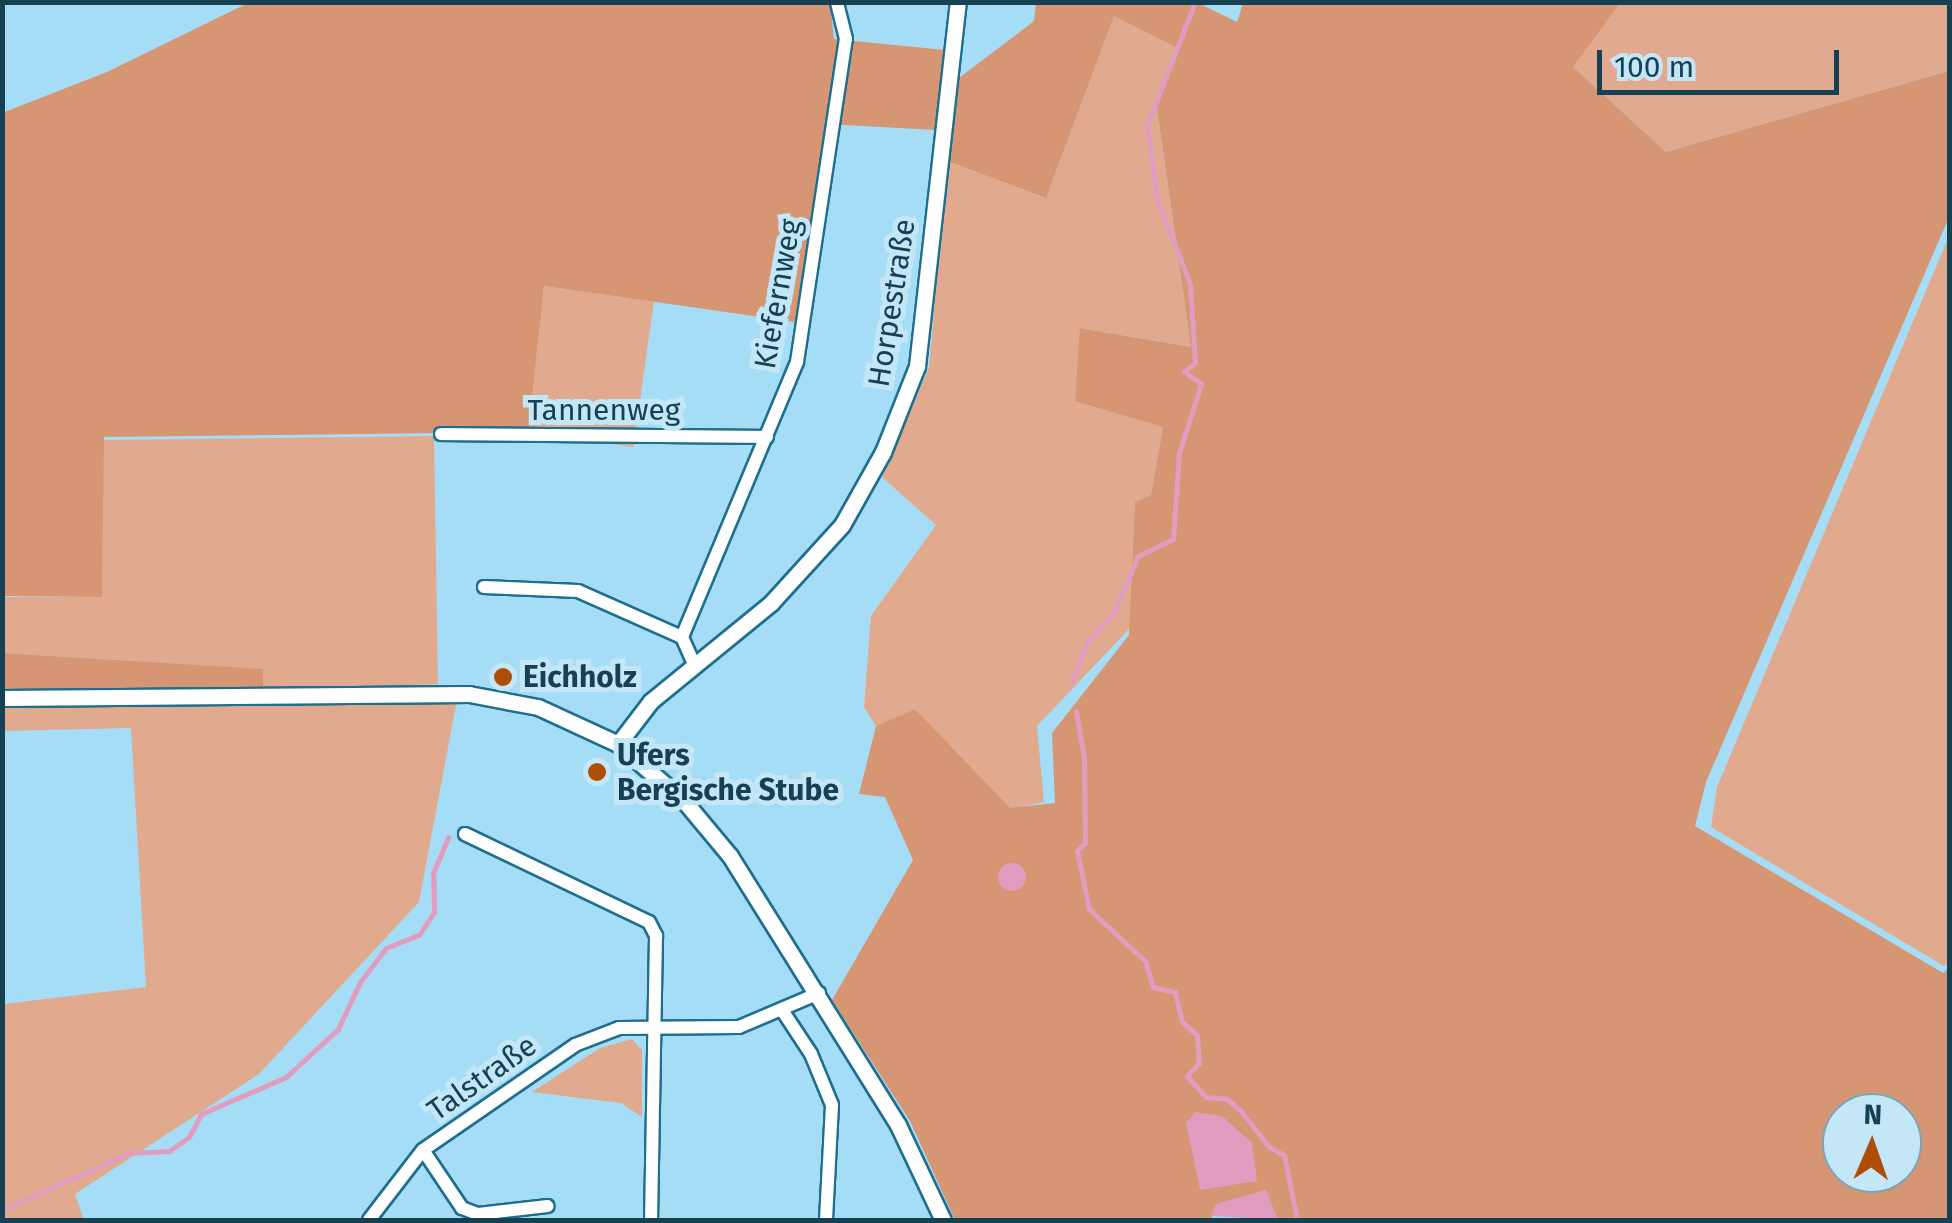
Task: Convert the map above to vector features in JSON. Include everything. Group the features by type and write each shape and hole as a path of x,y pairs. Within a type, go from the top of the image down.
{"street":[{"name":"Kiefernweg","path":"682,636 797,362 846,39 837,2"},
{"name":"Horpestraße","path":"618,744 694,664 771,603 842,525 906,401 930,272 958,2"},
{"name":"Tannenweg","path":"441,434 768,436"},
{"path":"484,587 578,591 682,636 694,664"},
{"path":"2,698 469,694 538,707 618,744 685,802 730,856 859,1059 942,1220"},
{"path":"465,834 649,922 656,936 651,1220"},
{"name":"Talstraße","path":"368,1220 423,1150 575,1044 606,1030 655,1024 738,1027 784,1013 819,993"},
{"path":"784,1013 811,1054 832,1106 826,1220"},
{"path":"423,1150 462,1208 478,1214 548,1206"}],"shaded area":[{"path":"248,3 830,3 834,39 945,50 936,130 826,124 802,323 544,286 528,432 104,437 102,597 3,596 2,113 107,72"},
{"path":"1036,3 1198,3 1237,22 1243,3 1620,3 1573,67 1666,152 1949,71 1949,217 1706,782 1695,826 1943,973 1949,968 1949,1220 1278,1220 1265,1190 1211,1215 1213,1220 955,1220 910,1121 832,1000 913,860 885,797 859,794 876,726 915,709 1010,808 1055,803 1052,733 1129,635 1135,502 1151,495 1163,427 1075,401 1080,328 1191,347 1156,102 1178,48 1114,16 1046,198 947,161 955,81 1034,21"},
{"path":"1620,3 1949,3 1949,71 1666,152 1572,66"},
{"path":"1114,16 1179,48 1156,102 1191,347 1081,328 1163,427 1151,495 1135,502 1130,628 1037,726 1044,802 1010,809 915,709 876,726 864,707 871,616 936,525 882,477 929,368 947,161 1046,198"},
{"path":"1949,236 1950,962 1944,966 1711,827 1717,787"},
{"path":"544,286 654,301 633,447 524,432"},
{"path":"434,436 438,684 263,691 262,669 3,653 2,597 102,597 103,440"},
{"path":"2,653 263,669 263,691 3,689"},
{"path":"457,700 419,902 259,1074 75,1194 84,1220 3,1220 3,1004 146,987 131,728 3,731 2,705"},
{"path":"1012,863 1022,867 1026,877 1022,887 1012,891 1002,887 998,877 1002,867"},
{"path":"632,1039 642,1050 642,1117 621,1103 532,1092 600,1048"},
{"path":"1195,1112 1222,1116 1252,1143 1257,1181 1200,1190 1186,1123"},
{"path":"1266,1190 1278,1220 1211,1216 1216,1204"}],"waterway":[{"path":"1072,682 1086,643 1113,614 1138,556 1173,539 1179,453 1201,384 1184,371 1195,363 1190,284 1157,199 1147,125 1195,2"},
{"path":"1076,711 1084,758 1085,843 1077,851 1089,909 1145,961 1153,987 1175,992 1182,1022 1197,1035 1199,1063 1187,1076 1206,1097 1227,1099 1269,1147 1284,1155 1297,1220"},
{"path":"2,1210 128,1153 169,1151 189,1137 201,1114 286,1077 338,1029 360,982 386,948 419,935 434,912 433,873 448,837"}],"place":[{"name":"Eichholz","path":"503,677"},
{"name":"Ufers Bergische Stube","path":"597,772"}]}
